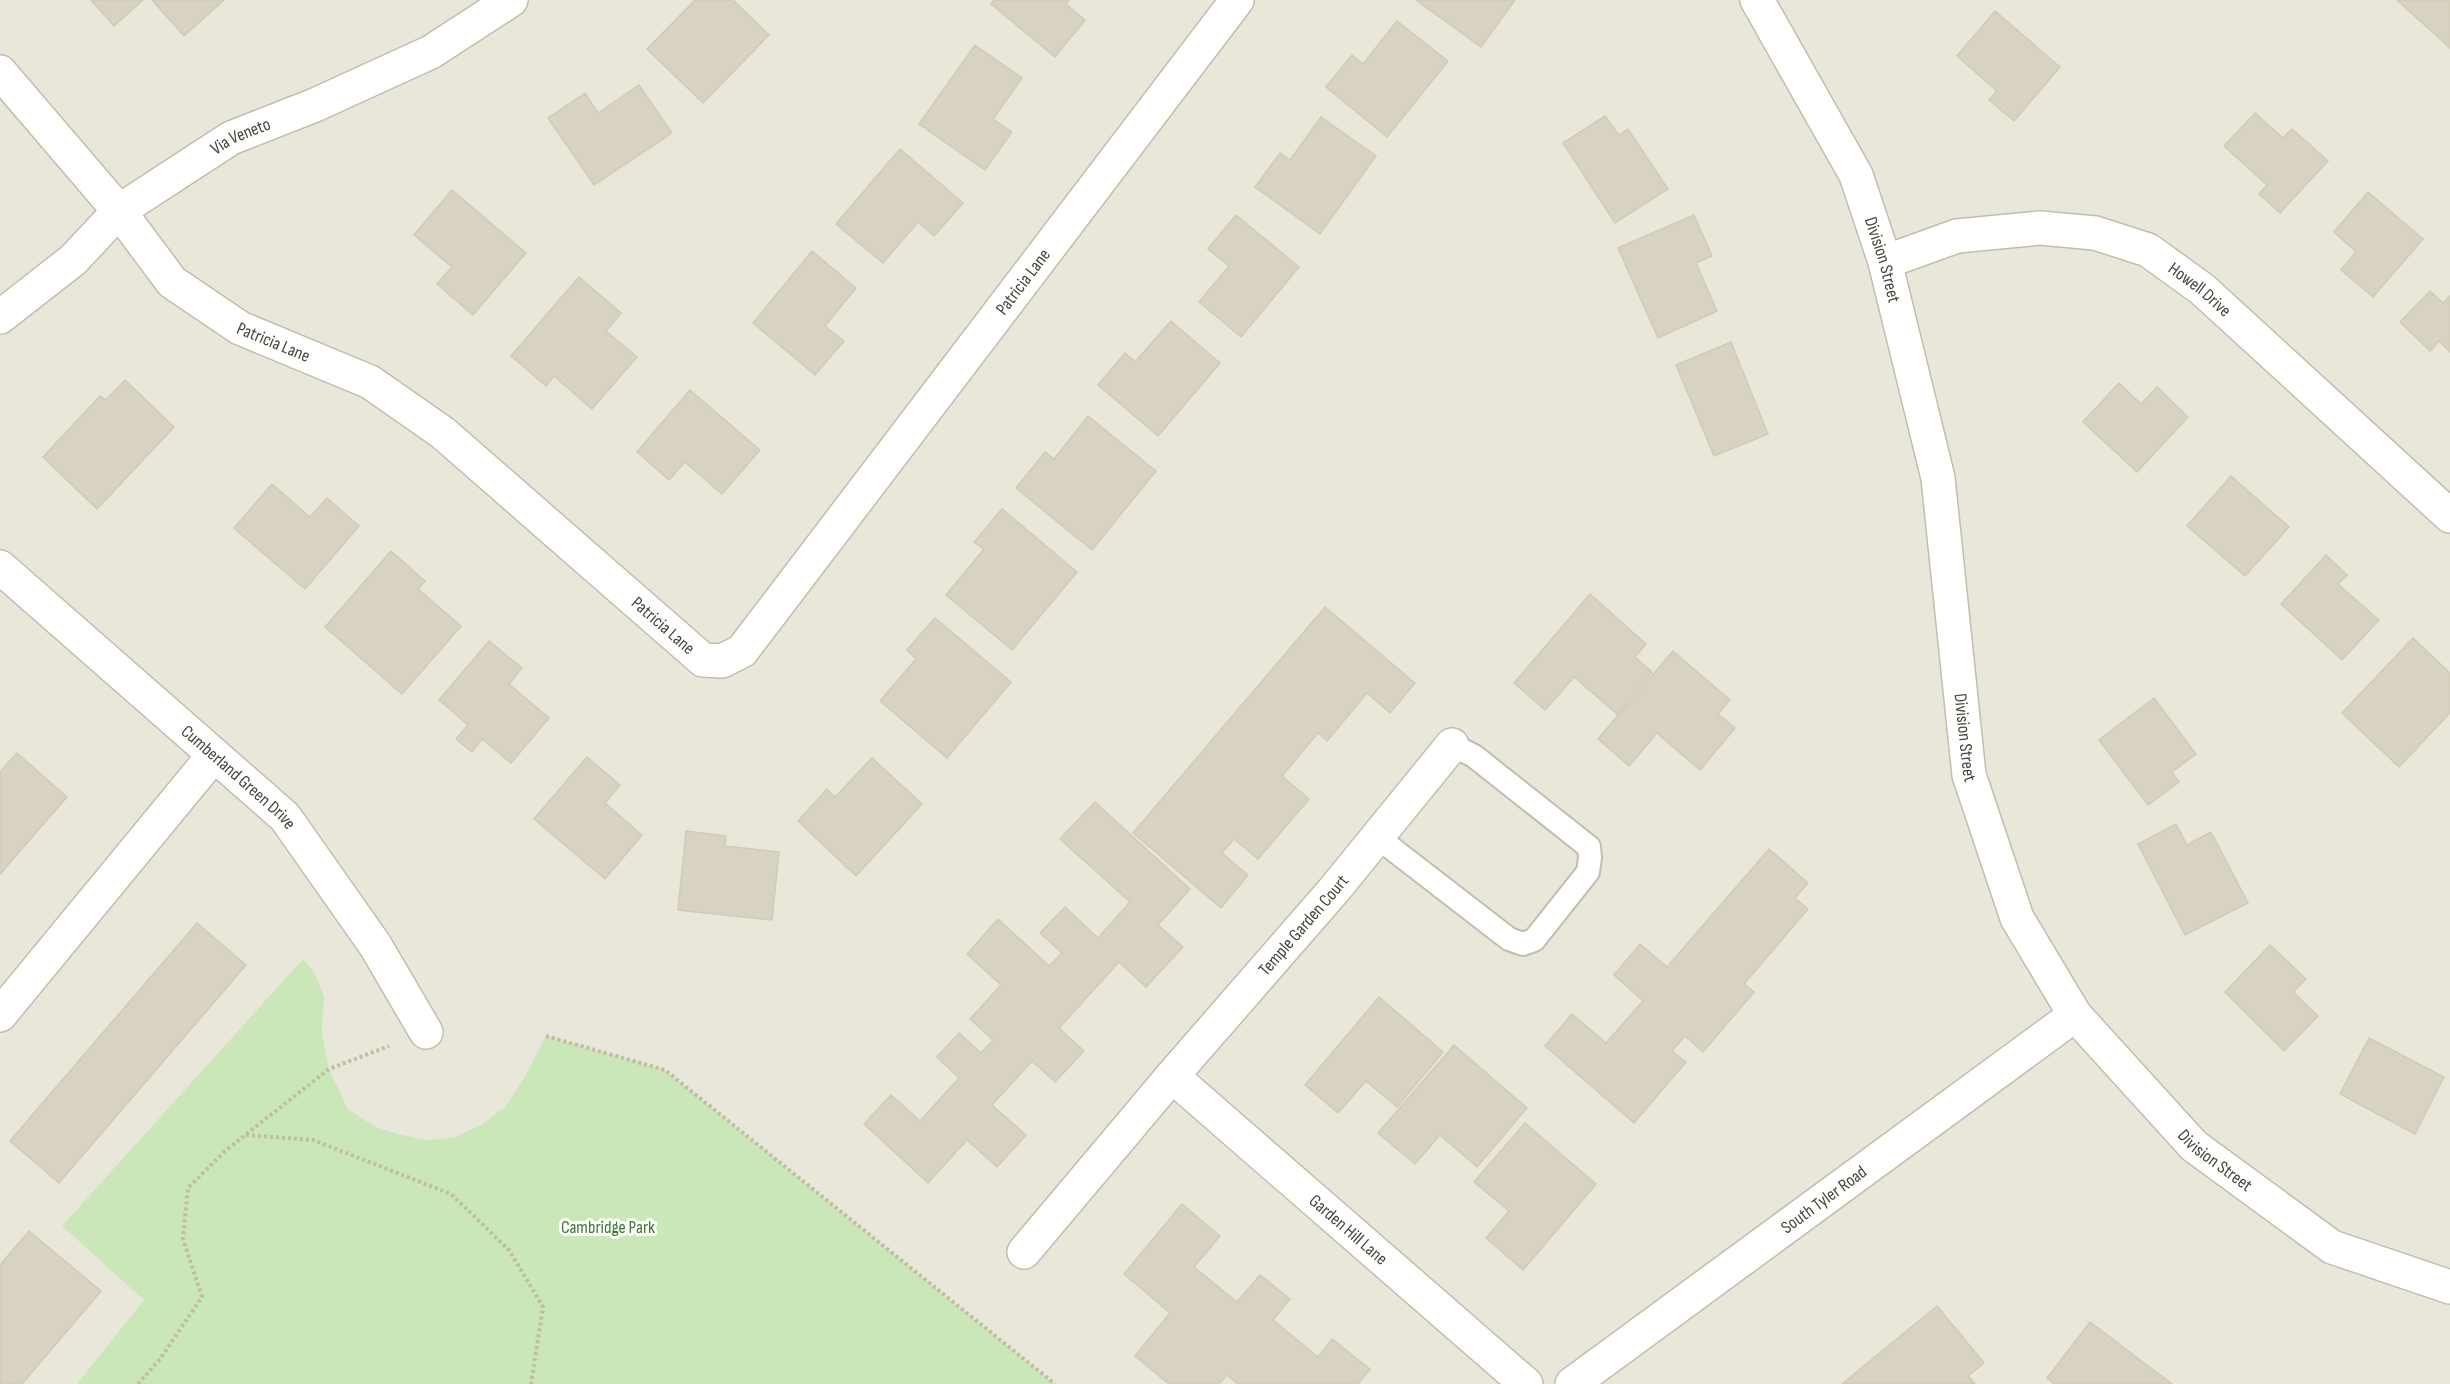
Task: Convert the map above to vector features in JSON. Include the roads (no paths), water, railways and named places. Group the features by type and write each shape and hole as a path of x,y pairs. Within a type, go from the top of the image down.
{"street":[{"name":"Via Veneto","path":"0,317 73,260 119,211 231,138 315,105 431,52 511,0"},
{"name":"Patricia Lane","path":"0,72 119,211 172,282 240,328 370,382 443,434 703,660 722,661 742,651 1237,0"},
{"name":"Division Street","path":"1757,0 1856,175 1885,262 1938,478 1970,775 2017,918 2074,1015 2194,1146 2332,1247 2450,1287"},
{"name":"Howell Drive","path":"1885,262 1957,236 2040,228 2095,233 2148,250 2202,289 2450,516"},
{"name":"Cumberland Green Drive","path":"0,567 285,817 375,945 426,1032"},
{"name":"Temple Garden Court","path":"1024,1252 1172,1076 1334,890 1452,745"},
{"path":"0,1015 214,755"},
{"name":"South Tyler Road","path":"1572,1384 2074,1015"},
{"name":"Garden Hill Lane","path":"1172,1076 1526,1384"}],"lane":[{"name":"Temple Garden Court","path":"1377,837 1509,939 1523,944 1534,940 1588,872 1589,847 1474,756 1452,745"}],"park label":[{"name":"Cambridge Park","path":"608,1227"}]}
